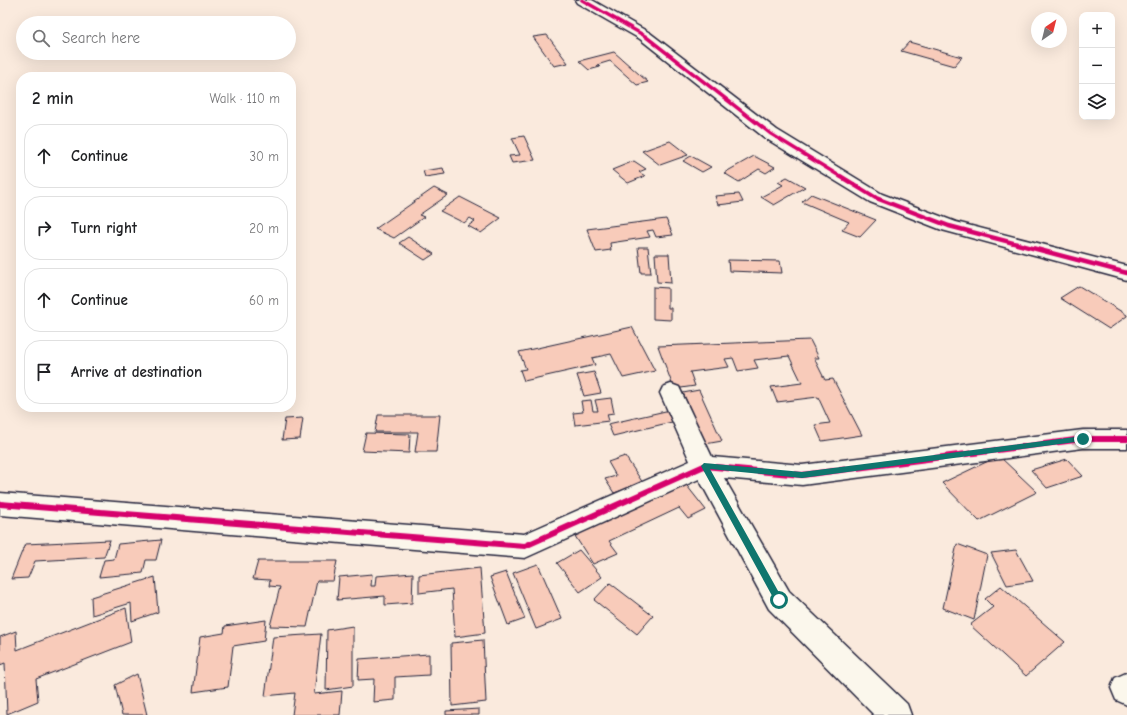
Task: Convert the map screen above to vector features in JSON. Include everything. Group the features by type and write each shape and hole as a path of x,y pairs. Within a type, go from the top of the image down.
{"street":[{"path":"582,0 645,36 771,134 876,198 949,226 1127,273"},
{"path":"671,393 704,466 779,600 896,715"},
{"path":"0,504 525,546 704,466 802,475 1083,439 1127,439"}],"building":[{"path":"547,35 568,63 554,66 533,37"},
{"path":"909,42 962,57 954,66 901,51"},
{"path":"614,52 648,82 637,85 610,61 597,65 600,67 589,70 579,61"},
{"path":"524,136 535,160 512,163 509,156 520,155 512,138"},
{"path":"670,141 688,155 660,165 642,151"},
{"path":"691,156 711,167 702,172 683,161"},
{"path":"754,156 775,167 766,173 759,169 739,182 724,173"},
{"path":"634,161 646,169 639,172 645,176 628,183 612,170"},
{"path":"443,168 445,174 425,177 423,171"},
{"path":"787,177 805,187 774,205 761,197 783,185 778,182"},
{"path":"434,188 448,195 419,215 424,217 394,238 375,229"},
{"path":"739,194 743,202 718,205 715,196"},
{"path":"811,194 876,220 860,237 842,230 849,222 802,202"},
{"path":"460,197 501,218 481,233 468,226 475,221 470,218 464,223 440,211"},
{"path":"666,219 673,235 656,237 653,230 647,231 650,237 610,243 611,250 596,252 587,229"},
{"path":"408,237 434,254 425,260 399,243"},
{"path":"638,247 648,247 651,273 641,273"},
{"path":"655,254 669,254 671,283 657,282"},
{"path":"728,260 780,261 782,273 729,271"},
{"path":"1079,286 1127,316 1109,329 1060,298"},
{"path":"653,287 668,288 668,308 671,308 671,320 653,319"},
{"path":"632,327 655,371 623,378 611,354 592,358 595,365 524,381 520,370 526,369 519,352"},
{"path":"810,340 819,358 814,358 825,380 833,379 862,435 822,441 815,425 830,423 818,397 777,402 771,387 802,383 789,356 754,360 758,368 738,371 733,358 725,359 729,367 690,372 695,386 674,389 658,346"},
{"path":"594,372 601,393 584,396 577,375"},
{"path":"699,390 722,441 705,444 683,393"},
{"path":"611,398 614,413 607,414 609,421 575,425 573,413 583,412 581,401 591,400 593,411 598,411 595,400"},
{"path":"670,410 676,421 613,436 608,424"},
{"path":"378,415 440,415 436,452 415,452 418,432 375,432"},
{"path":"303,418 300,439 282,440 285,419"},
{"path":"366,433 410,434 409,453 362,451"},
{"path":"625,456 643,483 614,493 605,479 616,476 608,462"},
{"path":"999,456 1037,492 979,521 942,483"},
{"path":"1067,459 1083,476 1047,488 1031,470"},
{"path":"684,482 706,510 688,519 679,508 609,541 618,553 593,564 573,533"},
{"path":"110,540 104,557 35,561 28,578 11,579 25,544"},
{"path":"161,540 156,560 146,560 143,573 99,577 104,560 114,559 118,544"},
{"path":"957,544 987,555 974,620 943,608"},
{"path":"579,550 602,577 580,592 557,563"},
{"path":"1016,550 1033,581 1007,585 991,553"},
{"path":"258,561 337,561 333,581 317,581 307,627 270,626 280,587 269,586 270,580 253,579"},
{"path":"538,564 562,619 536,629 513,573"},
{"path":"480,568 485,633 455,637 452,589 419,593 419,575"},
{"path":"506,572 525,619 508,625 490,577"},
{"path":"413,573 412,603 385,605 385,596 337,600 339,577 372,574 371,586 375,586 376,576"},
{"path":"155,577 158,612 132,621 131,603 92,615 91,597"},
{"path":"610,583 653,616 637,634 594,600"},
{"path":"1001,586 1065,642 1026,676 970,625 993,607 985,599"},
{"path":"126,608 131,642 36,679 38,701 7,714 5,663 0,665 0,637 16,631 17,650"},
{"path":"266,620 264,641 233,646 228,687 193,692 200,637 224,633 225,626"},
{"path":"353,626 353,686 326,690 327,630"},
{"path":"321,634 314,694 342,691 340,715 292,715 295,693 265,696 273,637"},
{"path":"483,640 486,702 452,706 451,643"},
{"path":"429,654 429,675 395,677 395,700 373,702 374,679 358,680 359,659"},
{"path":"137,674 147,715 122,715 115,685"},
{"path":"479,709 479,715 446,715 446,711"}],"cycle path":[{"path":"582,0 645,36 771,134 876,198 949,226 1127,273"},
{"path":"0,504 525,546 704,466 802,475 1083,439 1127,439"}],"route":[{"path":"779,600 704,466 802,475 1083,439"}]}
